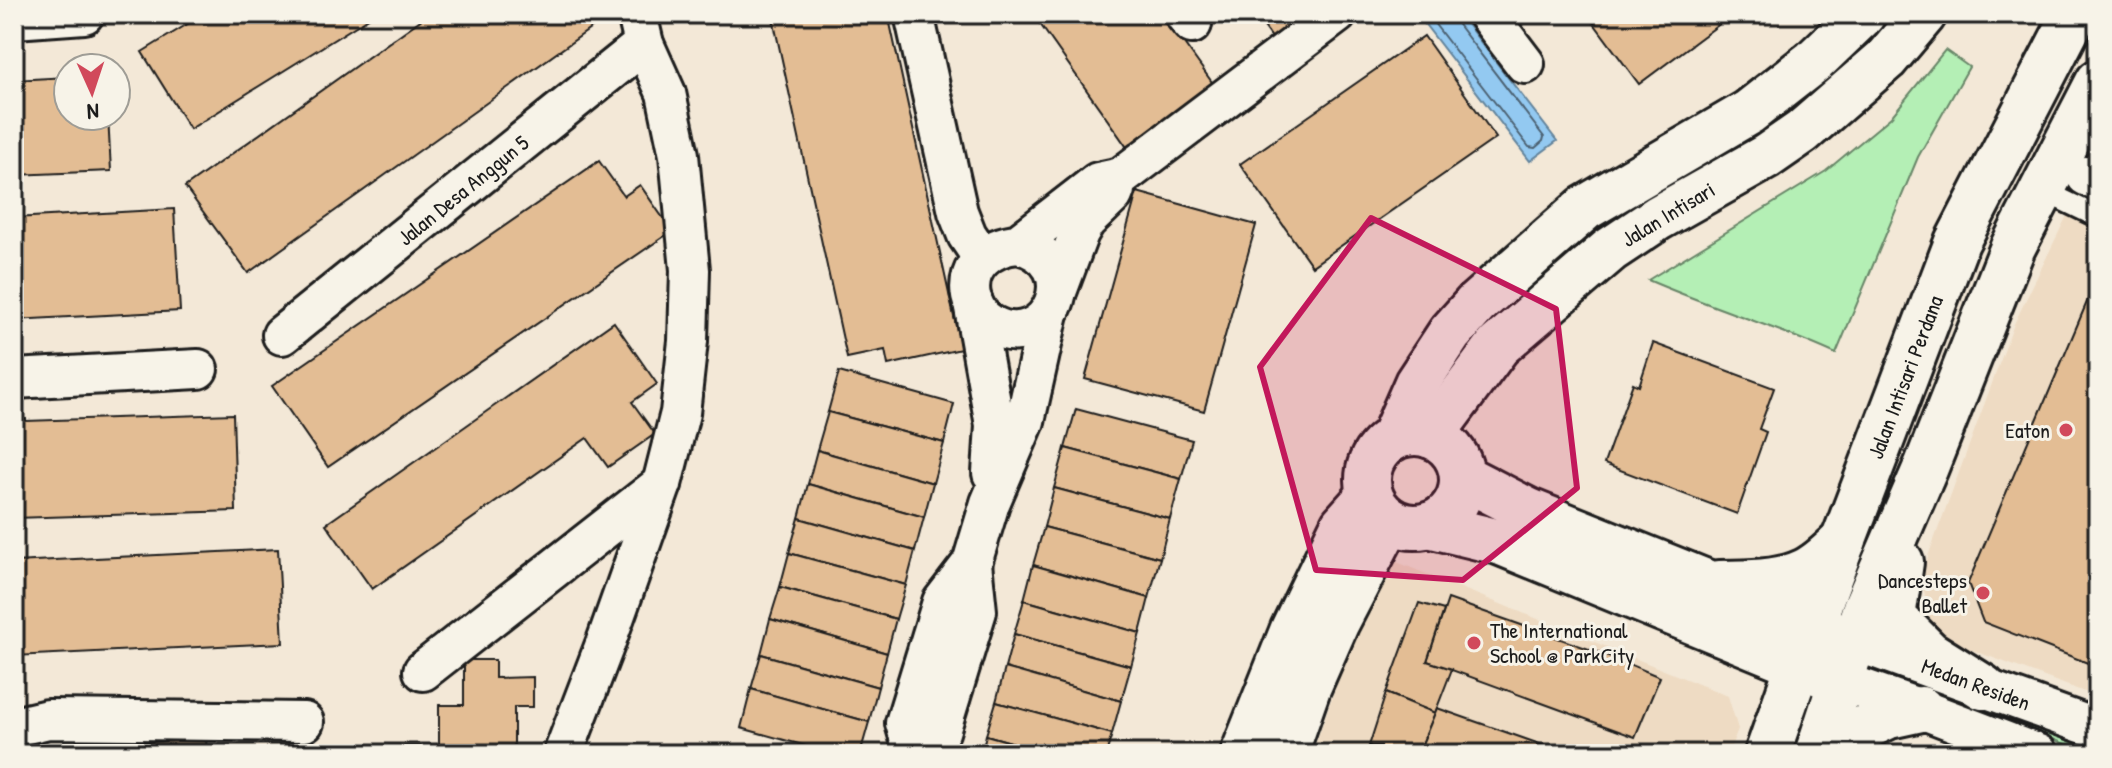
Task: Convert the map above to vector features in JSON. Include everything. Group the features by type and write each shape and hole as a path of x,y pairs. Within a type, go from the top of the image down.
{"street":[{"path":"14,19 84,14"},
{"path":"914,14 958,212 967,235 982,257"},
{"path":"1018,244 1098,182 1121,177 1337,14"},
{"path":"1487,14 1525,64"},
{"path":"1412,437 1417,383 1450,333 1476,304 1585,208 1749,112 1814,61 1863,14"},
{"name":"Jalan Intisari","path":"1412,437 1498,346 1610,250 1658,218 1766,157 1802,132 1886,59 1924,14"},
{"name":"Jalan Intisari Perdana","path":"1767,754 1957,242 2075,14"},
{"path":"563,754 662,484 680,413 688,341 690,270 679,155 666,93 640,29"},
{"name":"Jalan Desa Anggun 5","path":"282,335 640,29"},
{"path":"1817,754 1865,608 1926,467 2013,247 2042,190 2088,155 2098,82"},
{"path":"973,302 979,314 1001,329 1014,331 1040,323 1053,301 1079,233 1086,221 1113,195 1121,177"},
{"path":"916,754 905,723 942,602 972,563 990,503 1025,421 1053,301 1056,275 1050,263 1030,247 1018,244 1005,245 982,257 971,278 970,291 995,425 990,503"},
{"path":"14,379 198,369"},
{"path":"1243,754 1293,629 1343,525 1396,514 1443,518 1455,507 1463,477 1458,460 1447,445 1412,437 1380,448 1371,463 1368,478 1396,514 1499,542 1706,628 1806,645 1848,661"},
{"path":"1926,467 1900,564 1893,617 1929,653 1983,687"},
{"path":"1463,477 1529,511 1788,614 1806,645"},
{"path":"423,671 662,484"},
{"path":"1285,754 1308,688 1337,622 1396,514"},
{"path":"1704,583 1756,583 1803,572 1844,540"},
{"path":"1706,628 1739,653 1757,681 1767,709 1767,754"},
{"name":"Medan Residen","path":"1848,661 1983,687 2098,729"},
{"name":"Medan Residen","path":"1848,661 1921,709 2038,754"},
{"path":"1817,754 1889,716 1921,709"},
{"path":"14,727 48,719 304,722"}],"lane":[{"path":"2042,190 2098,217"}],"highlighted area":[{"path":"1371,218 1556,309 1577,488 1463,580 1316,570 1260,367"}],"shaded area":[{"path":"2098,152 2098,697 1956,644 1930,621 1921,575 2014,324"},
{"name":"The International School @ ParkCity","path":"1382,556 1728,696 1738,729 1728,754 1312,754"}],"green space":[{"path":"1945,50 1969,67 1918,157 1836,354 1648,280 1826,171 1891,117"},
{"path":"1889,665 2098,744 2098,754 2088,754 1885,674"}],"water":[{"path":"1417,14 1459,14 1557,141 1530,161"}],"building":[{"path":"204,14 375,14 190,129 142,52"},
{"path":"429,14 611,14 248,273 185,187"},
{"path":"772,14 888,14 961,349 888,365 885,350 847,358"},
{"path":"1033,14 1163,14 1219,92 1131,153"},
{"path":"1255,14 1307,14 1273,39"},
{"path":"1587,14 1733,14 1639,84"},
{"path":"1424,36 1496,138 1312,266 1240,164"},
{"path":"52,78 52,132 109,132 111,171 14,175 14,80"},
{"path":"599,161 624,196 640,185 672,231 328,467 272,386"},
{"path":"1137,192 1256,225 1204,411 1085,379"},
{"path":"174,209 180,311 14,320 14,218"},
{"name":"Eaton","path":"2098,276 2098,667 1983,622 1968,583"},
{"path":"614,322 657,384 632,402 655,434 608,467 587,438 372,589 326,524"},
{"path":"1653,343 1774,388 1759,429 1766,432 1737,514 1604,464 1633,383 1639,386"},
{"path":"839,372 954,404 944,443 828,412"},
{"path":"1076,409 1192,440 1181,479 1065,448"},
{"path":"828,412 944,443 933,483 817,450"},
{"path":"233,414 236,511 14,518 14,419"},
{"path":"1065,448 1181,479 1170,519 1054,488"},
{"path":"817,450 933,483 924,517 808,484"},
{"path":"808,484 924,517 915,551 799,518"},
{"path":"1054,488 1170,519 1160,558 1044,527"},
{"path":"799,518 915,551 906,585 789,553"},
{"path":"1044,527 1160,558 1149,598 1033,565"},
{"path":"278,549 283,643 14,656 14,562"},
{"path":"789,553 906,585 896,619 780,587"},
{"path":"1033,565 1149,598 1140,633 1024,600"},
{"path":"780,587 896,619 887,653 770,619"},
{"path":"1448,599 1660,677 1635,737 1427,661"},
{"path":"1024,600 1140,633 1131,666 1014,634"},
{"path":"1419,603 1444,610 1427,661 1452,669 1435,713 1386,693"},
{"path":"770,619 887,653 878,687 761,654"},
{"path":"1014,634 1131,666 1121,701 1005,668"},
{"path":"761,654 878,687 869,722 751,689"},
{"path":"464,660 495,660 495,678 533,677 533,707 514,707 514,754 389,754 389,746 439,746 439,705 464,705"},
{"path":"1005,668 1121,701 1112,734 996,702"},
{"path":"751,689 869,722 860,754 835,754 741,728"},
{"path":"1386,693 1435,713 1418,754 1378,754 1381,746 1369,746"},
{"path":"996,702 1112,734 1106,754 1053,754 986,735"},
{"path":"1437,708 1568,754 1446,754 1422,744"},
{"path":"986,735 1053,754 981,754"},
{"path":"206,739 207,754 98,754 98,746"}],"place":[{"name":"Eaton","path":"2066,430"},
{"name":"Dancesteps Ballet","path":"1983,593"},
{"name":"The International School @ ParkCity","path":"1474,643"}]}
